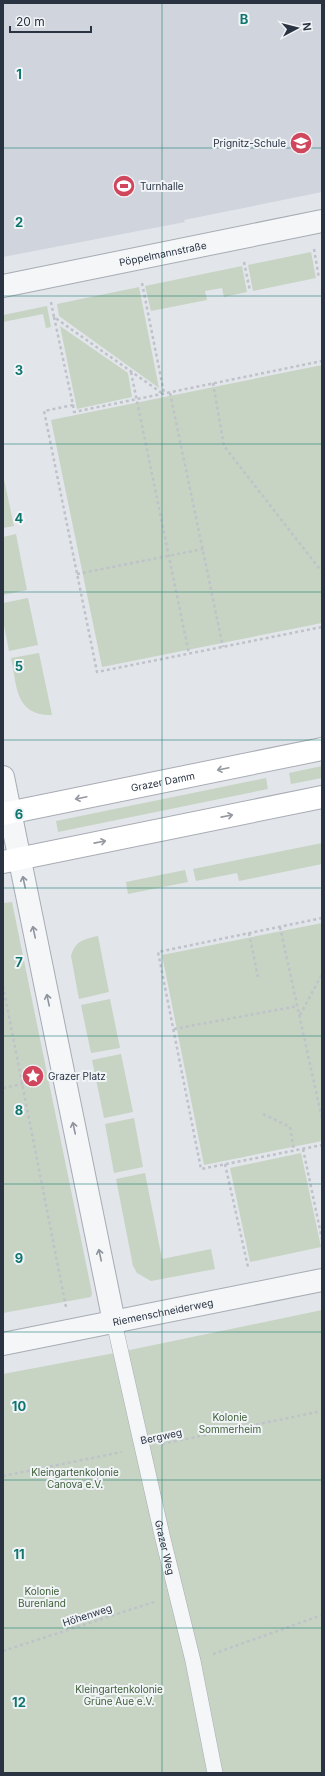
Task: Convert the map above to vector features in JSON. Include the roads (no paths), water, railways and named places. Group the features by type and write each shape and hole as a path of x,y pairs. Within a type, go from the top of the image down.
{"main road":[{"name":"Grazer Damm","path":"6,813 322,749"},
{"path":"11,860 322,797"}],"street":[{"name":"Pöppelmannstraße","path":"3,286 322,221"},
{"path":"3,777 11,860 114,1322"},
{"name":"Riemenschneiderweg","path":"3,1344 322,1280"}],"lane":[{"name":"Grazer Weg","path":"114,1322 176,1595 193,1661 215,1773"}],"place":[{"name":"Prignitz-Schule","path":"301,143"},
{"name":"Turnhalle","path":"124,186"},
{"name":"Grazer Platz","path":"33,1076"}],"park label":[{"name":"Kolonie Sommerheim","path":"230,1422"},
{"name":"Kleingartenkolonie Canova e.V.","path":"75,1478"},
{"name":"Kolonie Burenland","path":"42,1596"},
{"name":"Kleingartenkolonie Grüne Aue e.V.","path":"119,1694"}]}
